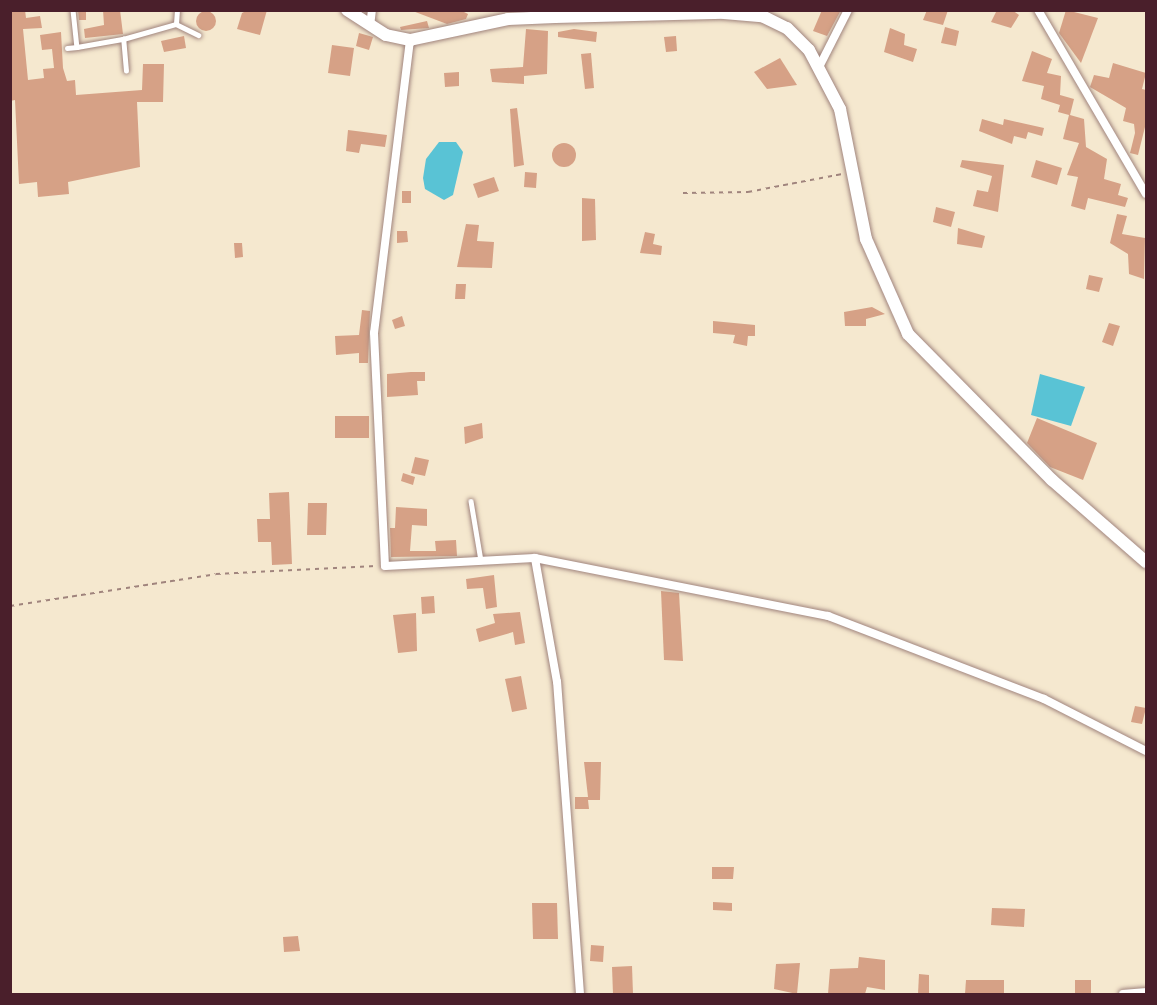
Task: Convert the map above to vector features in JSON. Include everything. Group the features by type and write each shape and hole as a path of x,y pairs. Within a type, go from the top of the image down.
{"main road":[{"path":"347,10 370,26 410,40 508,19 724,13 762,16 787,28 809,50 840,109 866,239 908,334 1052,480 1146,562"}],"street":[{"path":"370,26 372,10"},
{"path":"819,67 848,10"},
{"path":"1038,10 1146,194"},
{"path":"410,40 392,220 374,333 385,566 482,564 535,558 828,616 1044,699 1146,751"},
{"path":"535,558 557,682 580,994"},
{"path":"1123,994 1146,992"}],"lane":[{"path":"73,10 76,47"},
{"path":"176,24 177,10"},
{"path":"67,48 123,39 176,24 199,35"},
{"path":"123,39 126,71"},
{"path":"471,501 482,564"}],"path":[{"path":"683,193 748,192 851,173"},
{"path":"10,606 216,574 385,566"}],"water":[{"path":"439,142 456,142 463,152 453,195 444,200 425,189 423,178 426,159"},
{"path":"1040,374 1085,387 1071,426 1031,415"}],"building":[{"path":"10,10 25,10 26,18 40,16 42,28 23,29 28,80 44,78 43,69 54,68 52,49 42,50 40,35 61,32 63,68 67,81 75,80 76,95 142,90 143,64 164,64 163,102 137,102 140,167 68,182 69,194 38,197 37,182 19,184 15,100 10,101"},
{"path":"78,10 86,10 86,20 79,20"},
{"path":"103,10 120,10 123,34 85,38 84,29 104,25"},
{"path":"248,10 267,10 260,35 237,29 242,13"},
{"path":"410,10 460,10 468,14 466,19 447,24"},
{"path":"822,10 841,10 827,36 813,31"},
{"path":"927,10 948,10 943,25 923,20"},
{"path":"997,10 1012,10 1019,15 1011,28 991,22"},
{"path":"1066,10 1098,18 1081,63 1059,33"},
{"path":"202,11 210,11 216,17 216,25 210,31 202,31 196,25 196,17"},
{"path":"427,21 429,28 401,30 400,27"},
{"path":"945,27 959,31 956,46 941,43"},
{"path":"890,28 905,34 904,45 917,49 913,62 884,52"},
{"path":"526,29 548,31 547,74 524,76 524,84 492,82 490,69 523,67"},
{"path":"574,29 597,32 596,42 558,37 558,32"},
{"path":"359,33 373,37 369,50 356,46"},
{"path":"184,36 186,48 164,52 161,41"},
{"path":"676,36 677,51 666,52 664,37"},
{"path":"332,45 354,48 350,76 328,73"},
{"path":"1032,51 1052,59 1047,73 1061,76 1060,95 1074,99 1070,115 1084,119 1086,147 1107,159 1104,179 1121,184 1118,195 1128,198 1125,207 1088,198 1085,210 1071,206 1078,177 1067,175 1079,143 1063,139 1069,115 1058,112 1060,105 1041,99 1044,86 1022,81"},
{"path":"591,53 594,88 585,89 581,54"},
{"path":"780,58 797,85 767,89 754,72"},
{"path":"1113,63 1146,73 1142,89 1146,90 1146,123 1138,155 1130,153 1135,133 1134,124 1123,121 1126,108 1090,87 1094,75 1109,78"},
{"path":"459,72 459,86 445,87 444,73"},
{"path":"517,108 524,165 514,167 510,109"},
{"path":"982,119 1003,125 1004,119 1044,128 1042,136 1028,132 1026,139 1014,136 1012,144 979,131"},
{"path":"348,130 387,135 385,147 361,144 359,153 346,151"},
{"path":"564,143 572,147 576,155 572,163 564,167 556,163 552,155 556,147"},
{"path":"962,160 1004,165 998,212 973,206 977,190 988,192 992,176 960,167"},
{"path":"1036,160 1062,168 1057,185 1031,177"},
{"path":"525,172 537,173 536,188 524,187"},
{"path":"494,177 499,191 478,198 473,184"},
{"path":"402,191 411,191 411,203 402,203"},
{"path":"582,198 595,199 596,240 582,241"},
{"path":"936,207 955,212 951,227 933,222"},
{"path":"1117,214 1127,216 1122,234 1145,238 1144,279 1129,274 1128,254 1110,243"},
{"path":"466,224 479,225 477,241 494,242 492,268 457,267"},
{"path":"958,228 985,236 982,248 957,244"},
{"path":"397,231 407,231 408,242 397,243"},
{"path":"645,232 655,234 653,244 662,246 661,255 640,253"},
{"path":"234,243 242,243 243,257 235,258"},
{"path":"1089,275 1103,278 1099,292 1086,289"},
{"path":"456,284 466,284 465,299 455,299"},
{"path":"872,307 885,314 866,319 866,326 845,326 844,312"},
{"path":"362,310 370,311 368,363 359,363 359,353 336,355 335,336 359,335"},
{"path":"402,316 405,326 395,329 392,320"},
{"path":"713,321 755,325 755,336 748,336 747,346 733,343 735,335 713,333"},
{"path":"1109,323 1120,326 1113,346 1102,342"},
{"path":"425,372 425,381 417,381 418,395 387,397 387,374"},
{"path":"335,416 369,416 369,438 335,438"},
{"path":"1037,418 1097,443 1083,480 1050,467 1027,443"},
{"path":"482,423 483,438 465,444 464,427"},
{"path":"415,457 429,460 425,476 411,473"},
{"path":"403,473 415,477 413,485 401,481"},
{"path":"289,492 292,564 272,565 271,542 258,542 257,519 270,519 269,493"},
{"path":"308,503 327,503 326,535 307,535"},
{"path":"396,507 427,509 427,526 412,525 410,551 436,551 435,541 456,540 457,556 391,557 390,528 395,528"},
{"path":"494,575 497,607 486,609 483,588 467,589 466,579"},
{"path":"661,591 679,593 683,661 664,660"},
{"path":"434,596 435,613 422,614 421,597"},
{"path":"520,612 525,643 515,645 513,632 479,642 476,629 495,623 493,614"},
{"path":"416,613 417,651 398,653 393,615"},
{"path":"521,676 527,709 512,712 505,679"},
{"path":"1135,706 1146,708 1142,724 1131,722"},
{"path":"584,762 601,762 600,800 588,800 589,809 575,809 575,797 588,797"},
{"path":"712,867 734,867 733,879 712,879"},
{"path":"713,902 732,903 732,911 713,910"},
{"path":"532,903 557,903 558,939 533,939"},
{"path":"992,908 1025,909 1024,927 991,925"},
{"path":"298,936 300,951 284,952 283,937"},
{"path":"591,945 604,946 603,962 590,961"},
{"path":"859,957 885,960 885,990 867,987 865,994 828,994 830,969 858,968"},
{"path":"800,963 797,994 774,989 776,964"},
{"path":"632,966 633,994 613,994 612,967"},
{"path":"919,974 929,975 929,994 918,994"},
{"path":"966,980 1004,980 1004,994 965,994"},
{"path":"1075,980 1091,980 1091,994 1075,994"}]}
